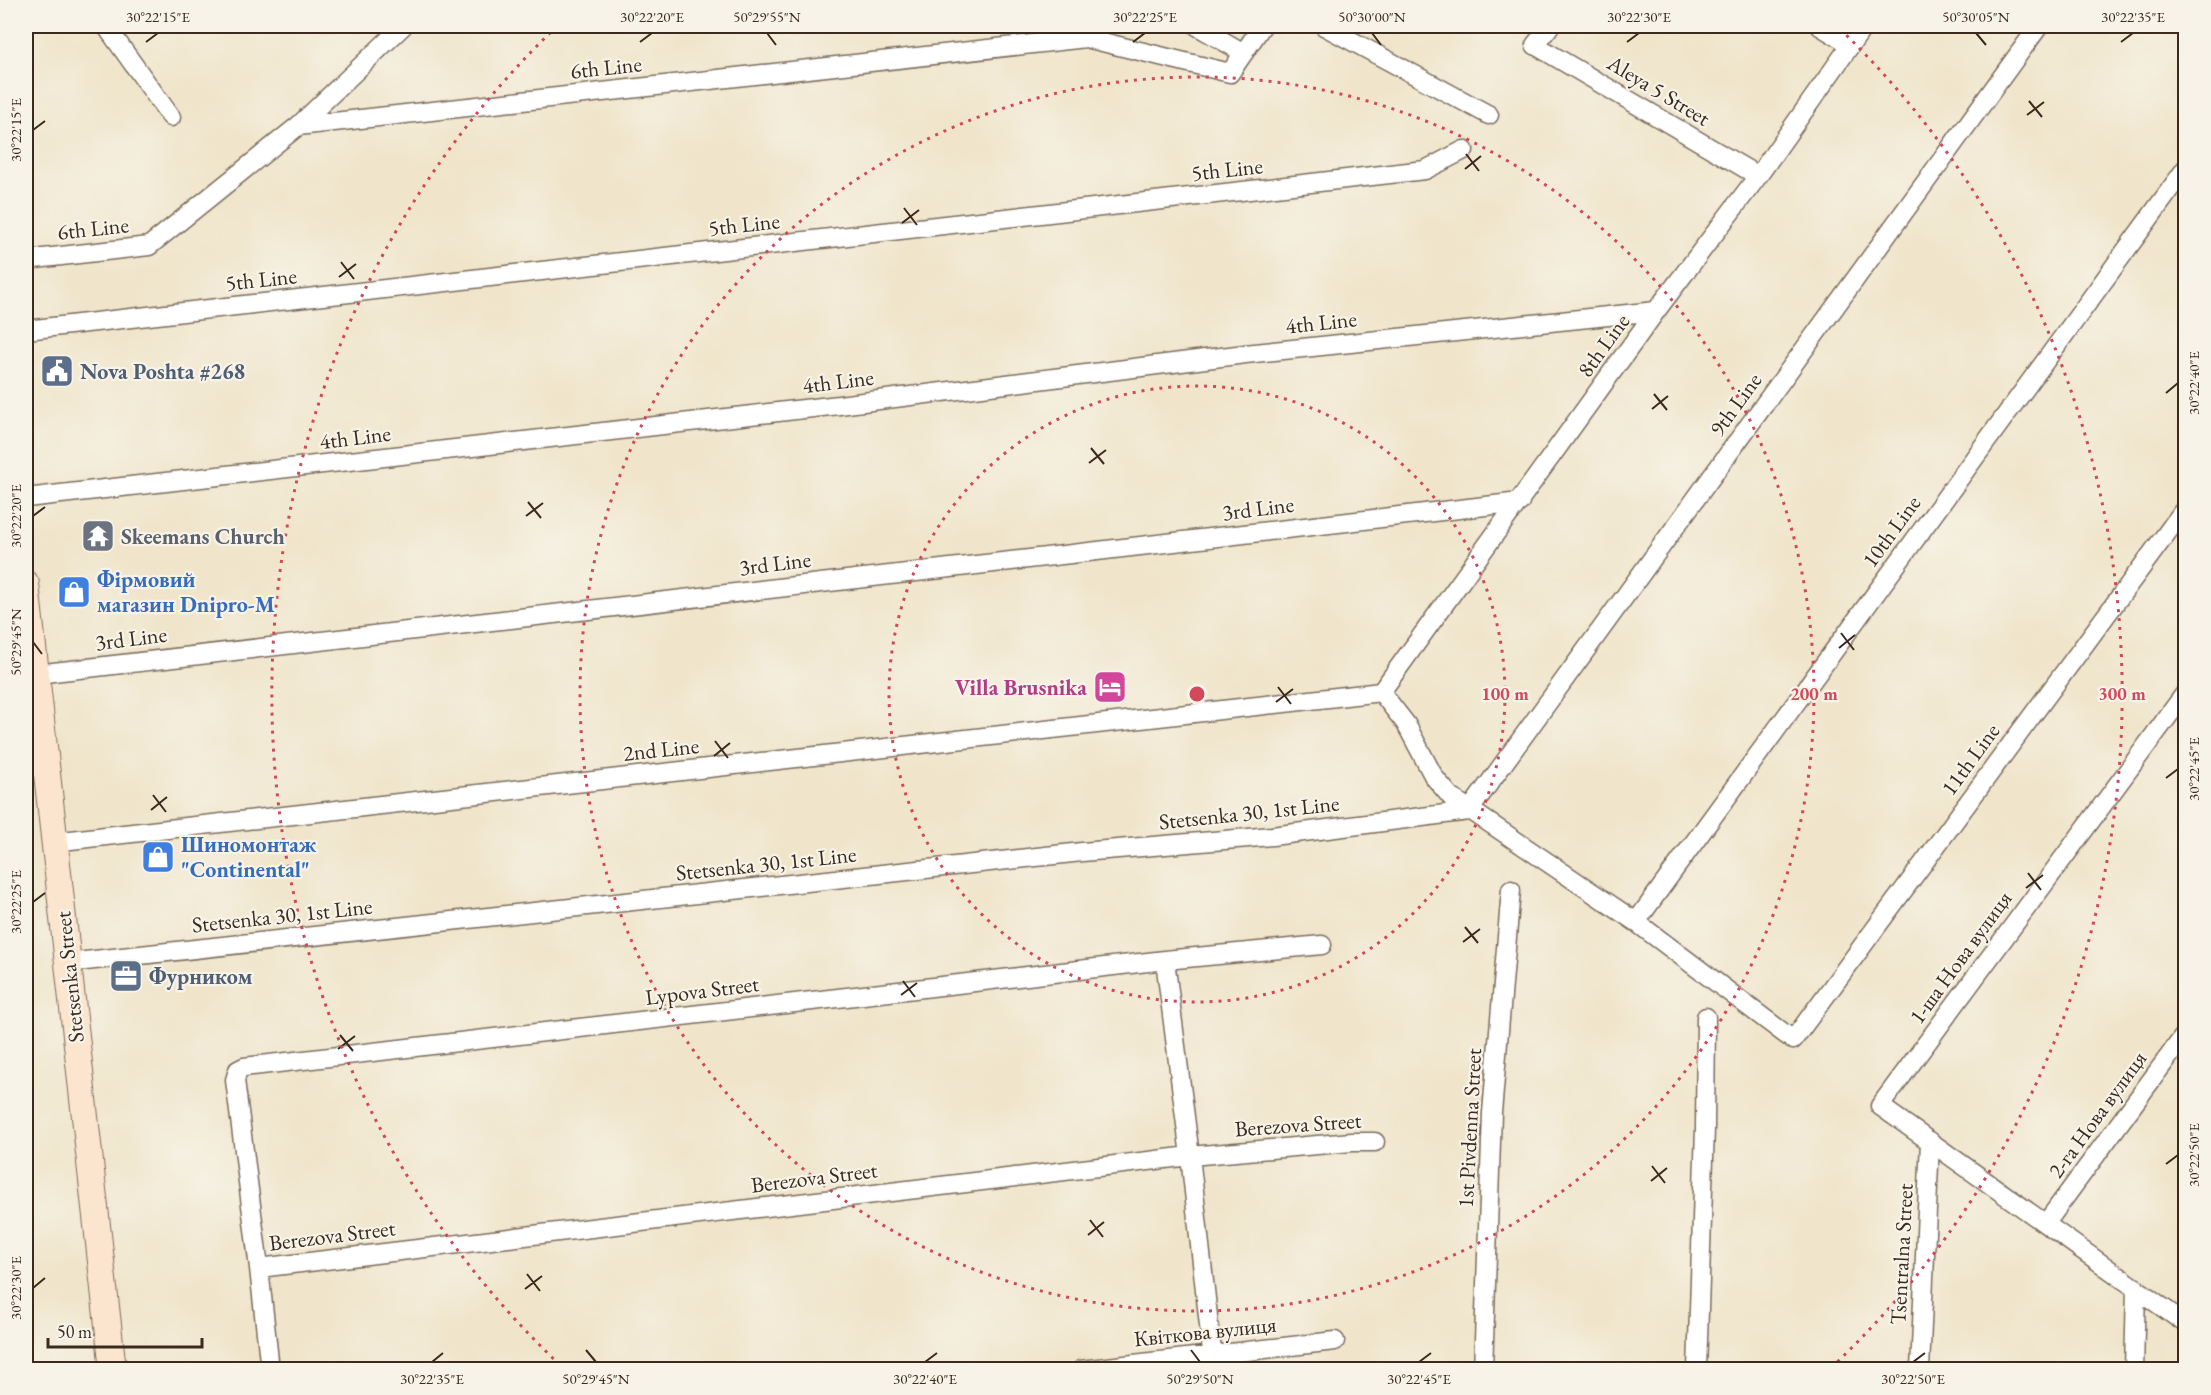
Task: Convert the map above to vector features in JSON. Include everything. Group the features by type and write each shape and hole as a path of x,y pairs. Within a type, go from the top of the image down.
{"main road":[{"name":"Stetsenka Street","path":"26,584 113,1370"}],"street":[{"path":"106,26 171,117"},
{"path":"298,126 403,26"},
{"path":"1197,26 1244,53 1262,26"},
{"path":"1324,26 1489,115"},
{"name":"Aleya 5 Street","path":"1550,26 1535,45 1758,176"},
{"path":"1820,26 1850,44"},
{"name":"8th Line","path":"1381,692 1656,311 1758,176 1864,26"},
{"name":"9th Line","path":"1469,810 2039,26"},
{"name":"6th Line","path":"26,260 149,246 298,126 1086,38 1230,73 1244,53"},
{"name":"5th Line","path":"26,330 1425,170 1464,150"},
{"name":"10th Line","path":"1636,922 2186,168"},
{"name":"4th Line","path":"26,498 839,405 1245,354 1656,311"},
{"name":"3rd Line","path":"36,674 1520,501"},
{"name":"11th Line","path":"1636,922 1793,1040 2186,507"},
{"path":"1381,692 1406,724 1434,777 1451,796 1636,922"},
{"name":"2nd Line","path":"53,842 1381,692"},
{"name":"1-ша Нова вулиця","path":"1930,1141 1880,1106 2186,692"},
{"name":"Stetsenka 30, 1st Line","path":"67,963 1070,854 1272,836 1469,810"},
{"name":"1st Pivdenna Street","path":"1483,1370 1492,1113 1511,890"},
{"name":"Lypova Street","path":"259,1268 236,1080 238,1070 244,1067 1165,960 1322,945"},
{"path":"1165,960 1213,1362"},
{"path":"1697,1370 1705,1128 1706,1017"},
{"name":"2-га Нова вулиця","path":"2046,1223 2186,1033"},
{"path":"1930,1141 2186,1324"},
{"name":"Tsentralna Street","path":"1920,1370 1930,1141"},
{"name":"Berezova Street","path":"259,1268 1190,1156 1352,1142 1376,1142"},
{"path":"259,1268 270,1370"},
{"path":"2134,1370 2136,1288"},
{"name":"Квіткова вулиця","path":"1081,1370 1213,1362 1335,1341"}],"place":[{"name":"Nova Poshta #268","path":"57,371"},
{"name":"Skeemans Church","path":"98,536"},
{"name":"Фірмовий магазин Dnipro-M","path":"74,592"},
{"name":"Villa Brusnika","path":"1110,687"},
{"name":"Шиномонтаж \"Continental\"","path":"158,857"},
{"name":"Фурником","path":"126,976"}]}
